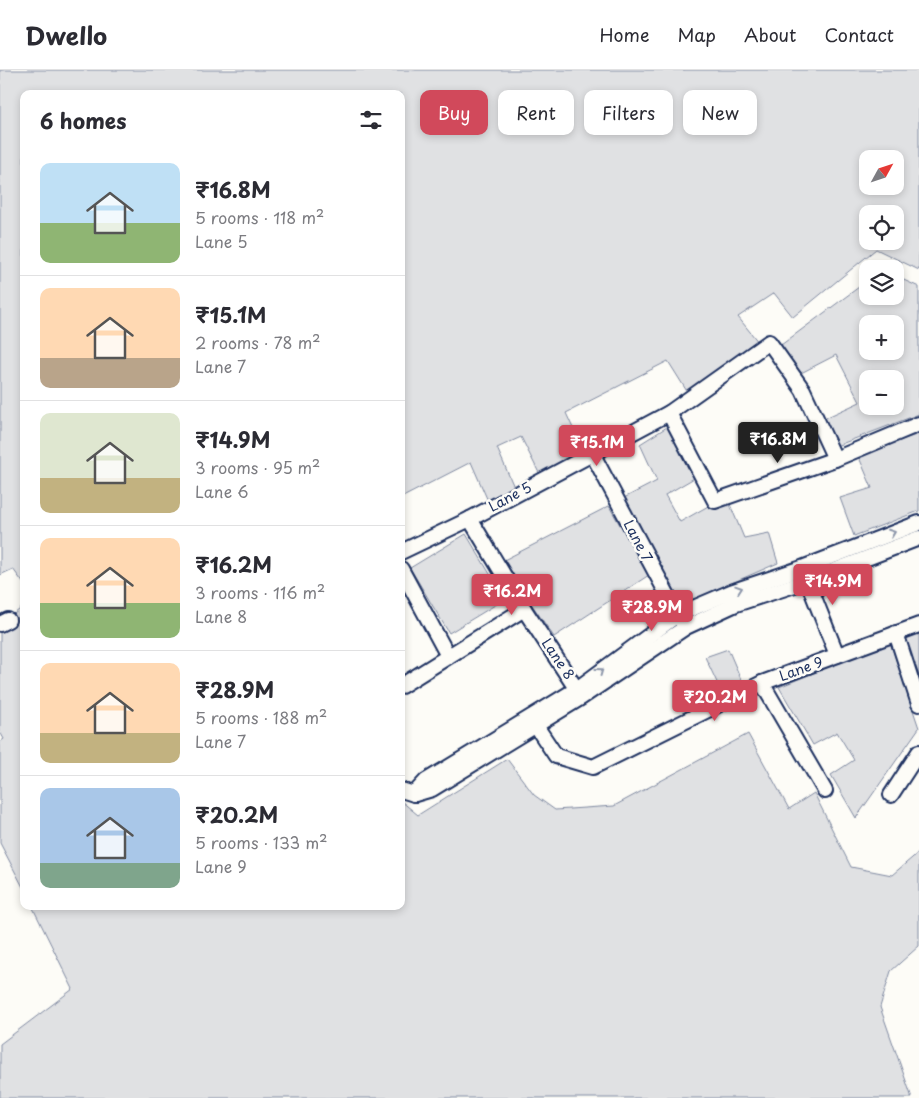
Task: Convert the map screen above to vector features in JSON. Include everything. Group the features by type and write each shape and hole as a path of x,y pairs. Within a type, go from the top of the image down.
{"street":[{"name":"Lane 5","path":"405,550 470,519 669,413 769,342 802,390 835,459"},
{"path":"669,413 715,501 835,459 919,424"},
{"name":"Lane 7","path":"592,454 681,621"},
{"name":"Lane 8","path":"470,519 579,693"},
{"path":"408,792 432,789 536,726 579,693 681,621 736,604 919,523"},
{"path":"804,574 919,538"},
{"path":"804,574 837,655"},
{"path":"405,576 448,656"},
{"path":"405,683 524,608"},
{"name":"Lane 9","path":"536,726 556,756 593,767 762,683 919,625"},
{"path":"896,633 919,704"},
{"path":"762,683 825,791"},
{"path":"408,792 579,693"},
{"path":"890,795 919,752"}],"shaded area":[{"path":"0,70 919,70 919,270 904,263 904,260 899,260 878,250 904,250 904,205 859,205 859,250 875,250 863,260 859,260 859,263 793,317 774,293 738,317 759,343 688,393 668,361 566,413 583,450 540,475 521,437 497,448 514,487 488,501 471,462 405,496 405,90 20,90 20,579 13,569 0,575"},
{"path":"904,280 919,287 919,414 836,446 823,419 859,402 859,415 904,415 904,370 859,370 859,400 836,355 801,373 781,345 859,287 859,305 904,305"},
{"path":"667,427 696,477 665,495 680,522 710,505 729,502 744,538 769,533 778,563 681,605 622,499 657,481 640,444"},
{"path":"919,434 919,511 854,536 840,498 872,488 858,455"},
{"path":"609,506 649,575 554,637 502,561"},
{"path":"466,534 505,599 449,633 410,568"},
{"path":"20,609 20,881 0,843 0,742 4,739 0,732 0,625"},
{"path":"919,631 919,688 901,637"},
{"path":"890,642 919,728 856,818 831,775 854,760 837,732 813,745 779,687"},
{"path":"728,649 743,684 722,693 705,657"},
{"path":"748,734 789,809 814,793 851,867 892,875 919,852 919,946 891,971 880,1007 912,1098 0,1098 0,1044 73,989 34,910 405,910 405,804 418,815 507,759 534,795 555,810 614,806"}]}
